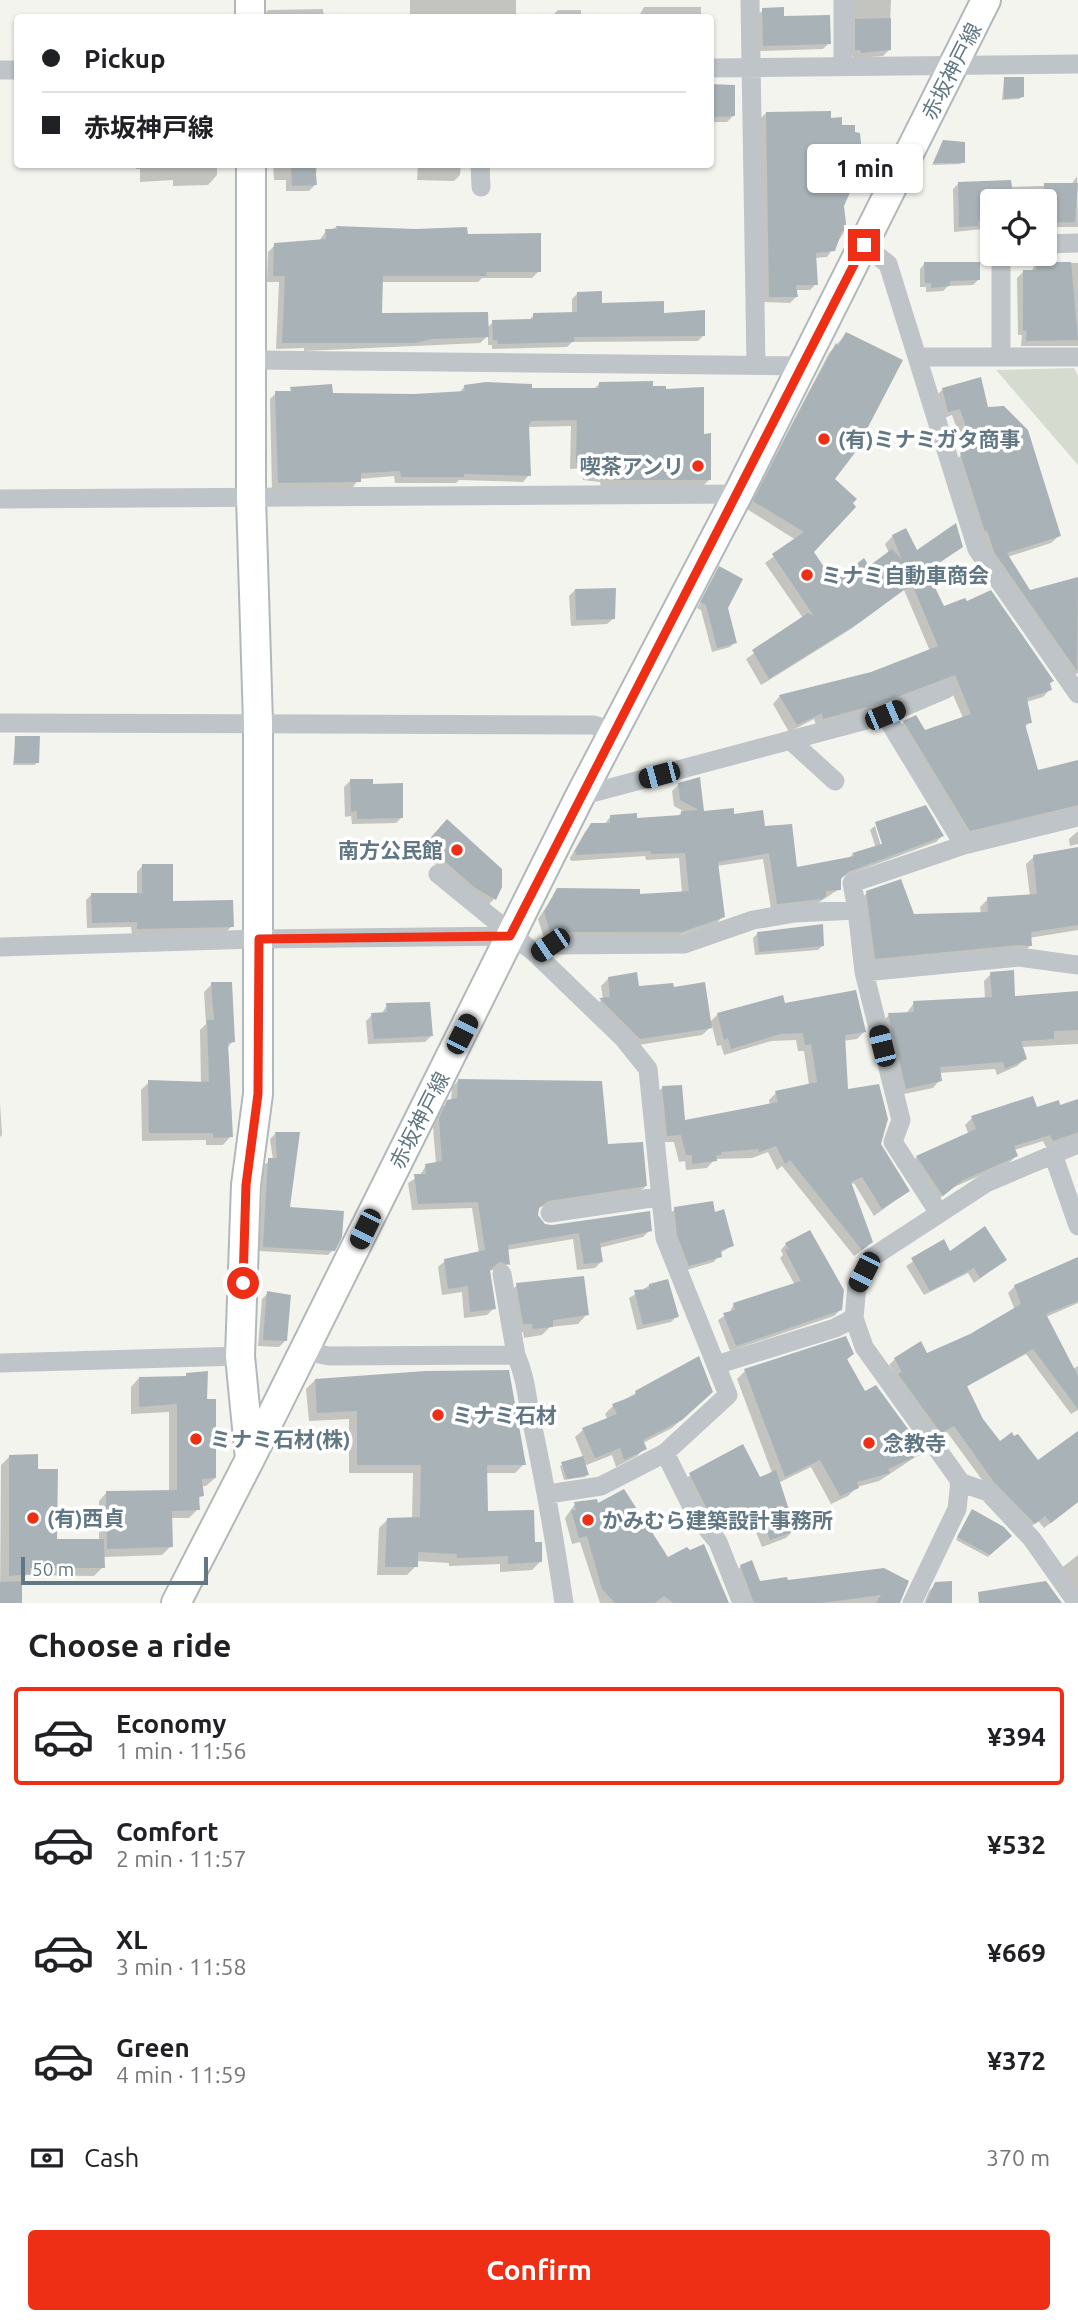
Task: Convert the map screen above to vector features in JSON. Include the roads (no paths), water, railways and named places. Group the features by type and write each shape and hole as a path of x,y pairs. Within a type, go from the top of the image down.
{"main road":[{"name":"赤坂神戸線","path":"176,1603 250,1460 580,796 738,494 986,0"},
{"path":"250,1460 240,1356 246,1185 258,1094 258,723 251,497 251,168"}],"street":[{"path":"750,0 756,365"},
{"path":"843,0 843,66"},
{"path":"714,68 1078,64"},
{"path":"480,168 481,187"},
{"path":"1057,244 1078,243"},
{"path":"864,245 888,264 919,356 977,549 1078,694"},
{"path":"1000,355 1001,266"},
{"path":"919,356 1078,357"},
{"path":"252,360 802,366"},
{"path":"0,499 738,494"},
{"path":"580,796 885,715 946,689"},
{"path":"885,715 964,845"},
{"path":"0,723 593,725 614,731"},
{"path":"790,740 835,781"},
{"path":"939,1213 893,1142 901,1120 864,972 852,883 964,845 1078,817"},
{"path":"438,874 510,936 536,954 624,1040 648,1069 658,1197 665,1238 728,1395 665,1453 601,1486 548,1494"},
{"path":"536,954 550,945 684,944 753,920 795,913 857,910"},
{"path":"0,947 259,939 510,936"},
{"path":"864,972 1019,957 1078,965"},
{"path":"1077,1603 1032,1539 988,1492 959,1482 864,1347 854,1318 857,1285 871,1258 986,1183 1078,1144"},
{"path":"1053,1154 1078,1226"},
{"path":"550,1213 658,1197"},
{"path":"502,1274 516,1355 527,1382 531,1418 548,1494 565,1603"},
{"path":"716,1365 835,1328 854,1318"},
{"path":"304,1351 329,1356 516,1355"},
{"path":"0,1363 240,1356"},
{"path":"665,1453 696,1515 718,1542 742,1603"},
{"path":"912,1603 957,1509 959,1482"}],"place":[{"name":"(有)ミナミガタ商事","path":"824,439"},
{"name":"喫茶アンリ","path":"698,466"},
{"name":"ミナミ自動車商会","path":"807,575"},
{"name":"南方公民館","path":"457,850"},
{"name":"ミナミ石材","path":"438,1415"},
{"name":"ミナミ石材(株)","path":"196,1439"},
{"name":"念教寺","path":"869,1443"},
{"name":"(有)西貞","path":"33,1518"},
{"name":"かみむら建築設計事務所","path":"588,1520"}]}
